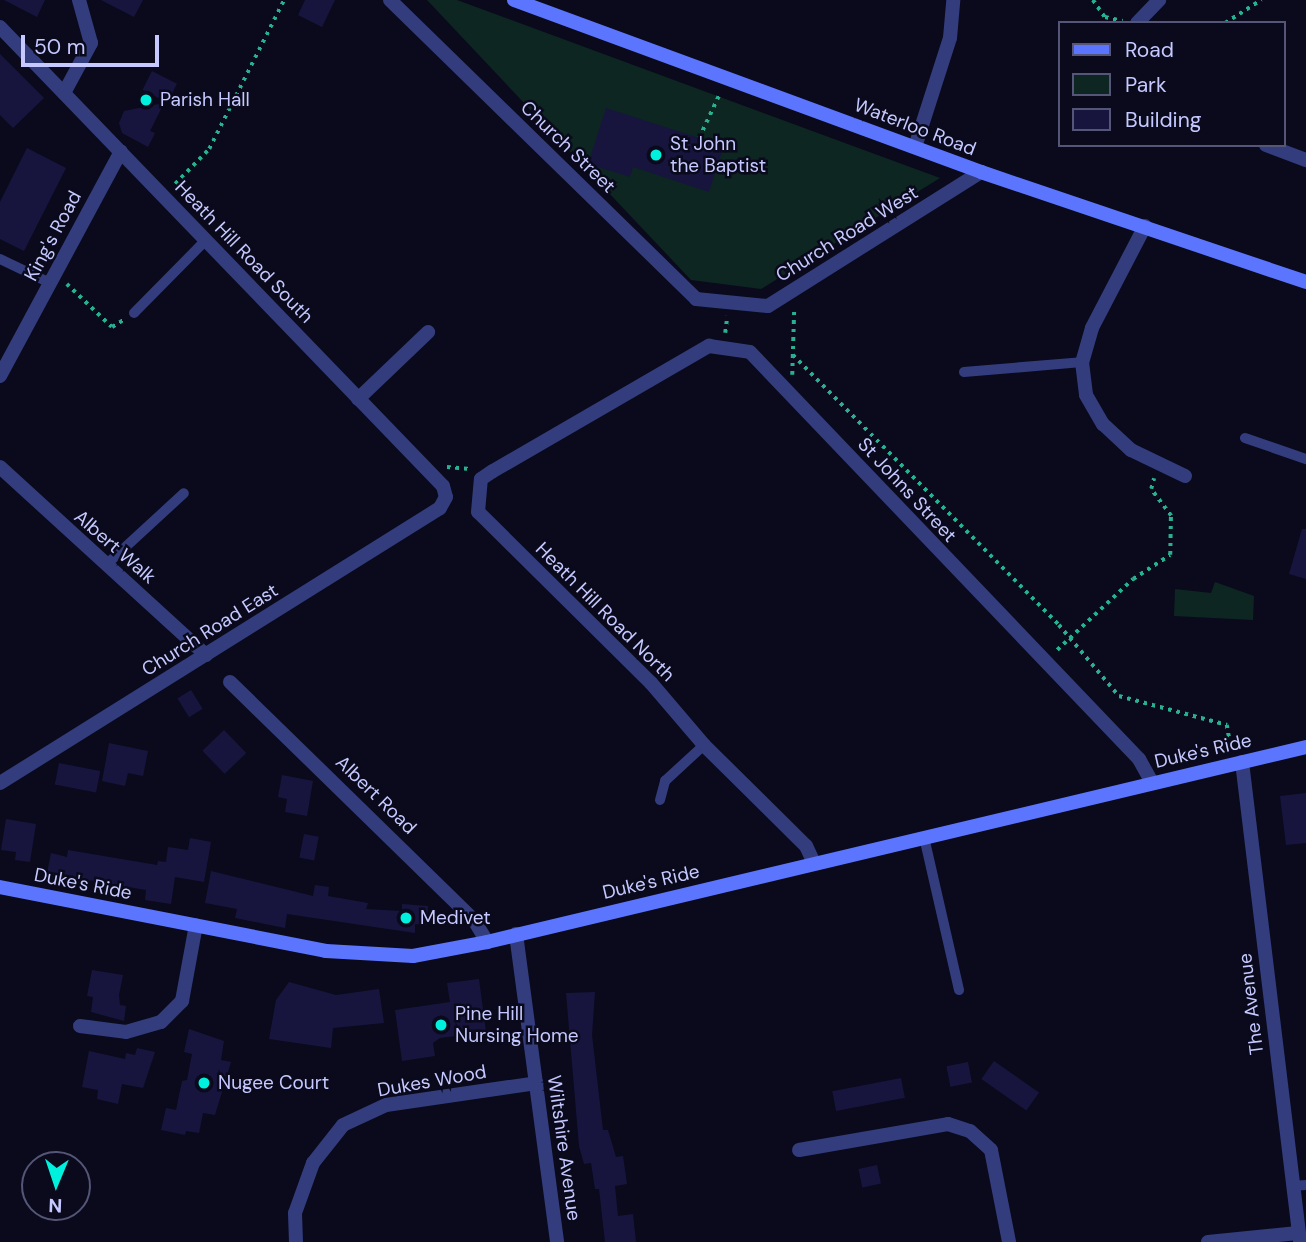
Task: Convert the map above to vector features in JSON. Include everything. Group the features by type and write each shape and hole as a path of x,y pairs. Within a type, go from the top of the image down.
{"main road":[{"name":"Waterloo Road","path":"514,0 981,172 1306,282"},
{"name":"Duke's Ride","path":"0,887 365,956 413,956 487,942 1306,747"}],"street":[{"path":"64,93 91,43 79,0"},
{"name":"Church Street","path":"390,0 695,299 729,304"},
{"path":"915,147 950,38 953,0"},
{"path":"1139,21 1159,0"},
{"name":"Heath Hill Road South","path":"0,27 443,486 446,496 440,508"},
{"path":"1271,147 1306,160"},
{"name":"King's Road","path":"0,376 121,151"},
{"name":"Church Road West","path":"729,304 768,306 981,172"},
{"path":"1145,226 1112,283 1082,362 1086,395 1103,424 1131,450 1185,476"},
{"path":"358,399 428,332"},
{"path":"493,471 596,414 709,346 724,348"},
{"name":"St Johns Street","path":"724,348 750,352 1139,759 1152,782"},
{"name":"Albert Walk","path":"0,467 69,534 108,563 206,655"},
{"name":"Heath Hill Road North","path":"493,471 481,480 478,512 651,683 704,745 806,846 814,863"},
{"name":"Church Road East","path":"0,783 440,508"},
{"name":"Albert Road","path":"230,682 464,910 487,942"},
{"name":"The Avenue","path":"1238,763 1299,1185 1299,1237"},
{"path":"80,1026 125,1032 161,1022 182,1002 195,925"},
{"name":"Wiltshire Avenue","path":"516,934 557,1242"},
{"name":"Dukes Wood","path":"296,1242 295,1213 313,1163 343,1125 386,1105 536,1083"},
{"path":"799,1150 948,1124 970,1131 990,1150 1009,1242"},
{"path":"1208,1242 1299,1237"}],"lane":[{"path":"134,313 205,241"},
{"path":"0,259 53,278"},
{"path":"964,372 1082,362"},
{"path":"1245,438 1306,459"},
{"path":"108,563 184,493"},
{"path":"660,800 665,781 704,745"},
{"path":"924,837 959,990"}],"path":[{"path":"164,196 209,149 284,0"},
{"path":"1093,0 1105,18 1121,21"},
{"path":"1228,21 1261,0"},
{"path":"699,138 726,78"},
{"path":"53,278 111,327 134,313"},
{"path":"784,387 792,377 793,355 794,307 786,295"},
{"path":"724,348 729,304"},
{"path":"793,355 1059,625 1068,639 1119,696 1227,725 1238,763"},
{"path":"423,465 493,471"},
{"path":"1045,661 1133,579 1170,555 1171,516 1151,489 1161,466"}],"green space":[{"path":"427,0 457,0 940,178 761,289 691,280"},
{"path":"1215,582 1254,596 1253,620 1174,616 1175,589 1211,593"}],"building":[{"path":"4,0 45,0 37,17"},
{"path":"101,0 143,0 134,17"},
{"path":"305,0 335,0 322,27 298,15"},
{"path":"0,54 44,98 13,128 0,115"},
{"path":"152,71 177,84 167,102 142,90"},
{"path":"164,103 150,131 155,133 148,147 122,133 119,123 124,111"},
{"name":"St John the Baptist","path":"606,108 724,146 709,192 633,167 630,177 588,164"},
{"path":"27,148 66,168 24,251 0,239 0,202"},
{"path":"1302,529 1306,529 1306,579 1289,574"},
{"path":"191,690 203,709 189,717 177,698"},
{"path":"224,730 246,753 225,774 202,751"},
{"path":"109,743 148,751 143,776 128,773 125,786 102,781"},
{"path":"59,763 100,771 96,793 55,785"},
{"path":"282,775 313,781 307,816 285,812 287,799 278,797"},
{"path":"1306,793 1306,843 1286,845 1280,796"},
{"path":"6,819 36,824 30,862 15,860 16,852 1,850"},
{"path":"304,834 319,837 314,860 299,858"},
{"path":"190,838 211,842 204,882 175,877 171,904 145,900 146,890 82,879 81,886 46,878 51,853 67,857 68,850 157,865 158,861 166,862 168,847 188,850"},
{"path":"211,871 313,896 315,885 329,887 328,896 368,903 366,909 402,911 402,904 428,906 427,925 415,924 415,933 287,914 285,928 235,918 237,909 205,903"},
{"path":"92,970 123,975 119,995 120,1005 126,1006 124,1021 91,1012 93,997 87,996"},
{"name":"Pine Hill Nursing Home","path":"479,979 486,1032 440,1038 433,1043 435,1056 402,1061 395,1010 450,1002 447,983"},
{"path":"289,982 336,995 379,989 384,1023 333,1028 331,1048 269,1039 276,1000"},
{"path":"595,992 592,1035 603,1130 608,1130 616,1157 623,1156 627,1184 615,1186 618,1216 633,1214 636,1242 605,1242 599,1189 595,1189 591,1163 584,1164 579,1146 566,993"},
{"name":"Nugee Court","path":"189,1029 224,1041 221,1060 231,1062 215,1115 203,1113 199,1133 186,1131 185,1135 161,1130 166,1108 176,1110 182,1081 187,1080 192,1054 184,1052"},
{"path":"137,1048 155,1052 143,1088 122,1084 118,1104 97,1099 98,1090 82,1087 89,1051 125,1059 126,1053 135,1055"},
{"path":"994,1061 1039,1093 1026,1111 981,1079"},
{"path":"968,1062 972,1083 950,1087 946,1066"},
{"path":"901,1078 905,1098 836,1111 832,1091"},
{"path":"877,1165 881,1184 862,1188 858,1169"}],"place":[{"name":"Parish Hall","path":"146,100"},
{"name":"St John the Baptist","path":"656,155"},
{"name":"Medivet","path":"406,918"},
{"name":"Pine Hill Nursing Home","path":"441,1025"},
{"name":"Nugee Court","path":"204,1083"}]}
